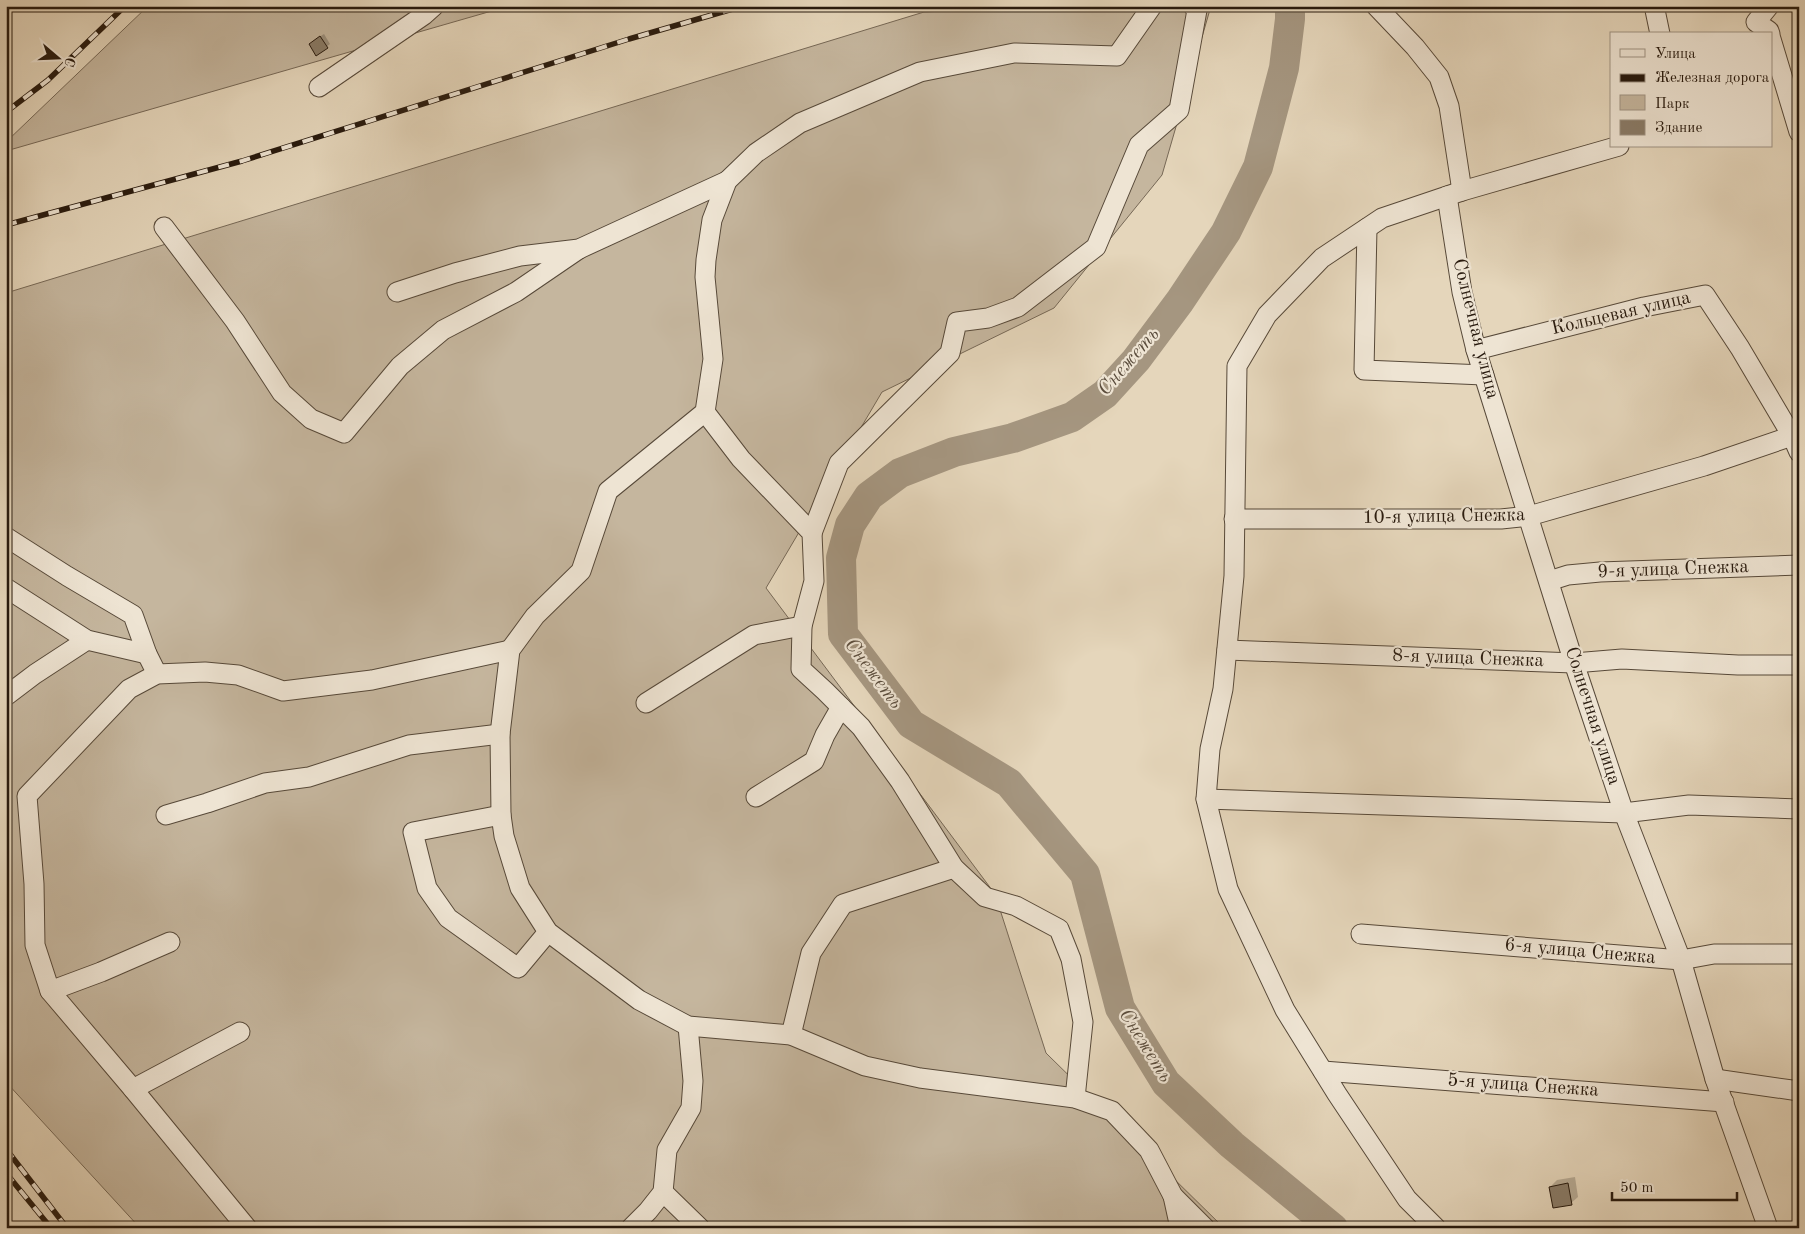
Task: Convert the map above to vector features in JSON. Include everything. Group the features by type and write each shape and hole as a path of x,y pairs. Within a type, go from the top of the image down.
{"street":[{"path":"319,87 424,15 434,6"},
{"path":"164,227 235,321 282,393 311,419 344,433 400,366 443,330 516,292 579,249 727,181 756,153 800,123 920,72 1014,53 1116,56 1152,6"},
{"path":"1075,1098 1083,1022 1071,960 1059,929 1016,906 985,897 954,868 900,782 861,727 801,669 802,626 814,581 812,533 839,463 950,353 957,322 988,318 1018,307 1096,247 1139,144 1179,110 1197,10 1192,6"},
{"name":"Солнечная улица","path":"1376,6 1415,47 1439,77 1449,106 1462,292 1476,350 1574,663 1624,813 1681,960 1716,1079 1768,1228"},
{"path":"1769,6 1756,22 1769,32"},
{"path":"1655,10 1660,32"},
{"path":"1772,42 1799,132"},
{"path":"1436,1228 1406,1199 1322,1071 1285,1010 1228,889 1206,798 1210,749 1223,689 1234,576 1237,366 1267,314 1322,258 1382,218 1455,194 1612,148"},
{"path":"727,181 712,220 706,260 705,277 713,359 705,412 608,490 581,571 535,616 510,650 500,734 501,815 504,836 520,888 548,932 639,1000 688,1026 790,1035 865,1066 920,1078 1075,1098 1112,1111 1149,1150 1172,1196 1180,1228"},
{"path":"1367,228 1364,370 1484,375"},
{"path":"397,292 455,273 520,256 579,249"},
{"name":"Кольцевая улица","path":"1476,350 1644,307 1705,295 1740,348 1795,444"},
{"path":"705,412 742,459 812,533"},
{"name":"10-я улица Снежка","path":"1234,519 1502,519 1529,516 1704,466 1795,444"},
{"path":"6,537 133,615 147,654 157,674"},
{"name":"9-я улица Снежка","path":"1549,581 1568,575 1600,572 1799,565"},
{"path":"6,588 87,640 147,654"},
{"path":"646,703 754,635 802,626"},
{"path":"6,696 35,674 87,640"},
{"path":"247,1228 133,1089 50,992 35,945 34,884 27,796 129,689 157,674 205,672 238,675 283,691 372,680 510,650"},
{"name":"8-я улица Снежка","path":"1227,650 1574,663 1622,659 1738,665 1799,665"},
{"path":"756,797 814,761 825,735 841,707"},
{"path":"166,815 208,804 265,783 310,777 409,745 500,734"},
{"path":"1206,798 1624,813 1689,805 1799,809"},
{"path":"501,815 413,832 427,888 448,918 518,968 548,932"},
{"path":"790,1035 811,953 843,904 954,868"},
{"name":"6-я улица Снежка","path":"1361,934 1681,960 1714,954 1799,954"},
{"path":"50,992 170,942"},
{"path":"631,1228 663,1192 667,1150 691,1108 693,1081 688,1026"},
{"path":"133,1089 240,1032"},
{"name":"5-я улица Снежка","path":"1322,1071 1724,1102"},
{"path":"1716,1079 1799,1091"},
{"path":"663,1192 700,1228"},
{"path":"1172,1196 1205,1228"}],"green space":[{"path":"148,6 509,6 6,151 6,142"},
{"path":"1047,6 1211,6 1162,175 1054,308 882,392 766,588 995,894 1046,1053 1224,1228 140,1228 6,1082 6,293 924,12"}],"building":[{"path":"320,36 328,48 316,56 309,44"},
{"path":"1568,1183 1572,1205 1553,1208 1549,1187"}],"waterway":[{"name":"Снежеть","path":"1290,6 1284,68 1258,167 1226,232 1180,301 1136,360 1105,394 1072,417 1013,438 954,452 900,473 869,496 850,525 841,558 843,634 911,724 1009,783 1085,874 1120,1008 1166,1083 1232,1145 1333,1228"}],"railway":[{"path":"6,112 48,80 125,6"},
{"path":"6,225 242,161 629,39 743,6"},
{"path":"6,1149 67,1228"},
{"path":"6,1173 51,1228"}]}
